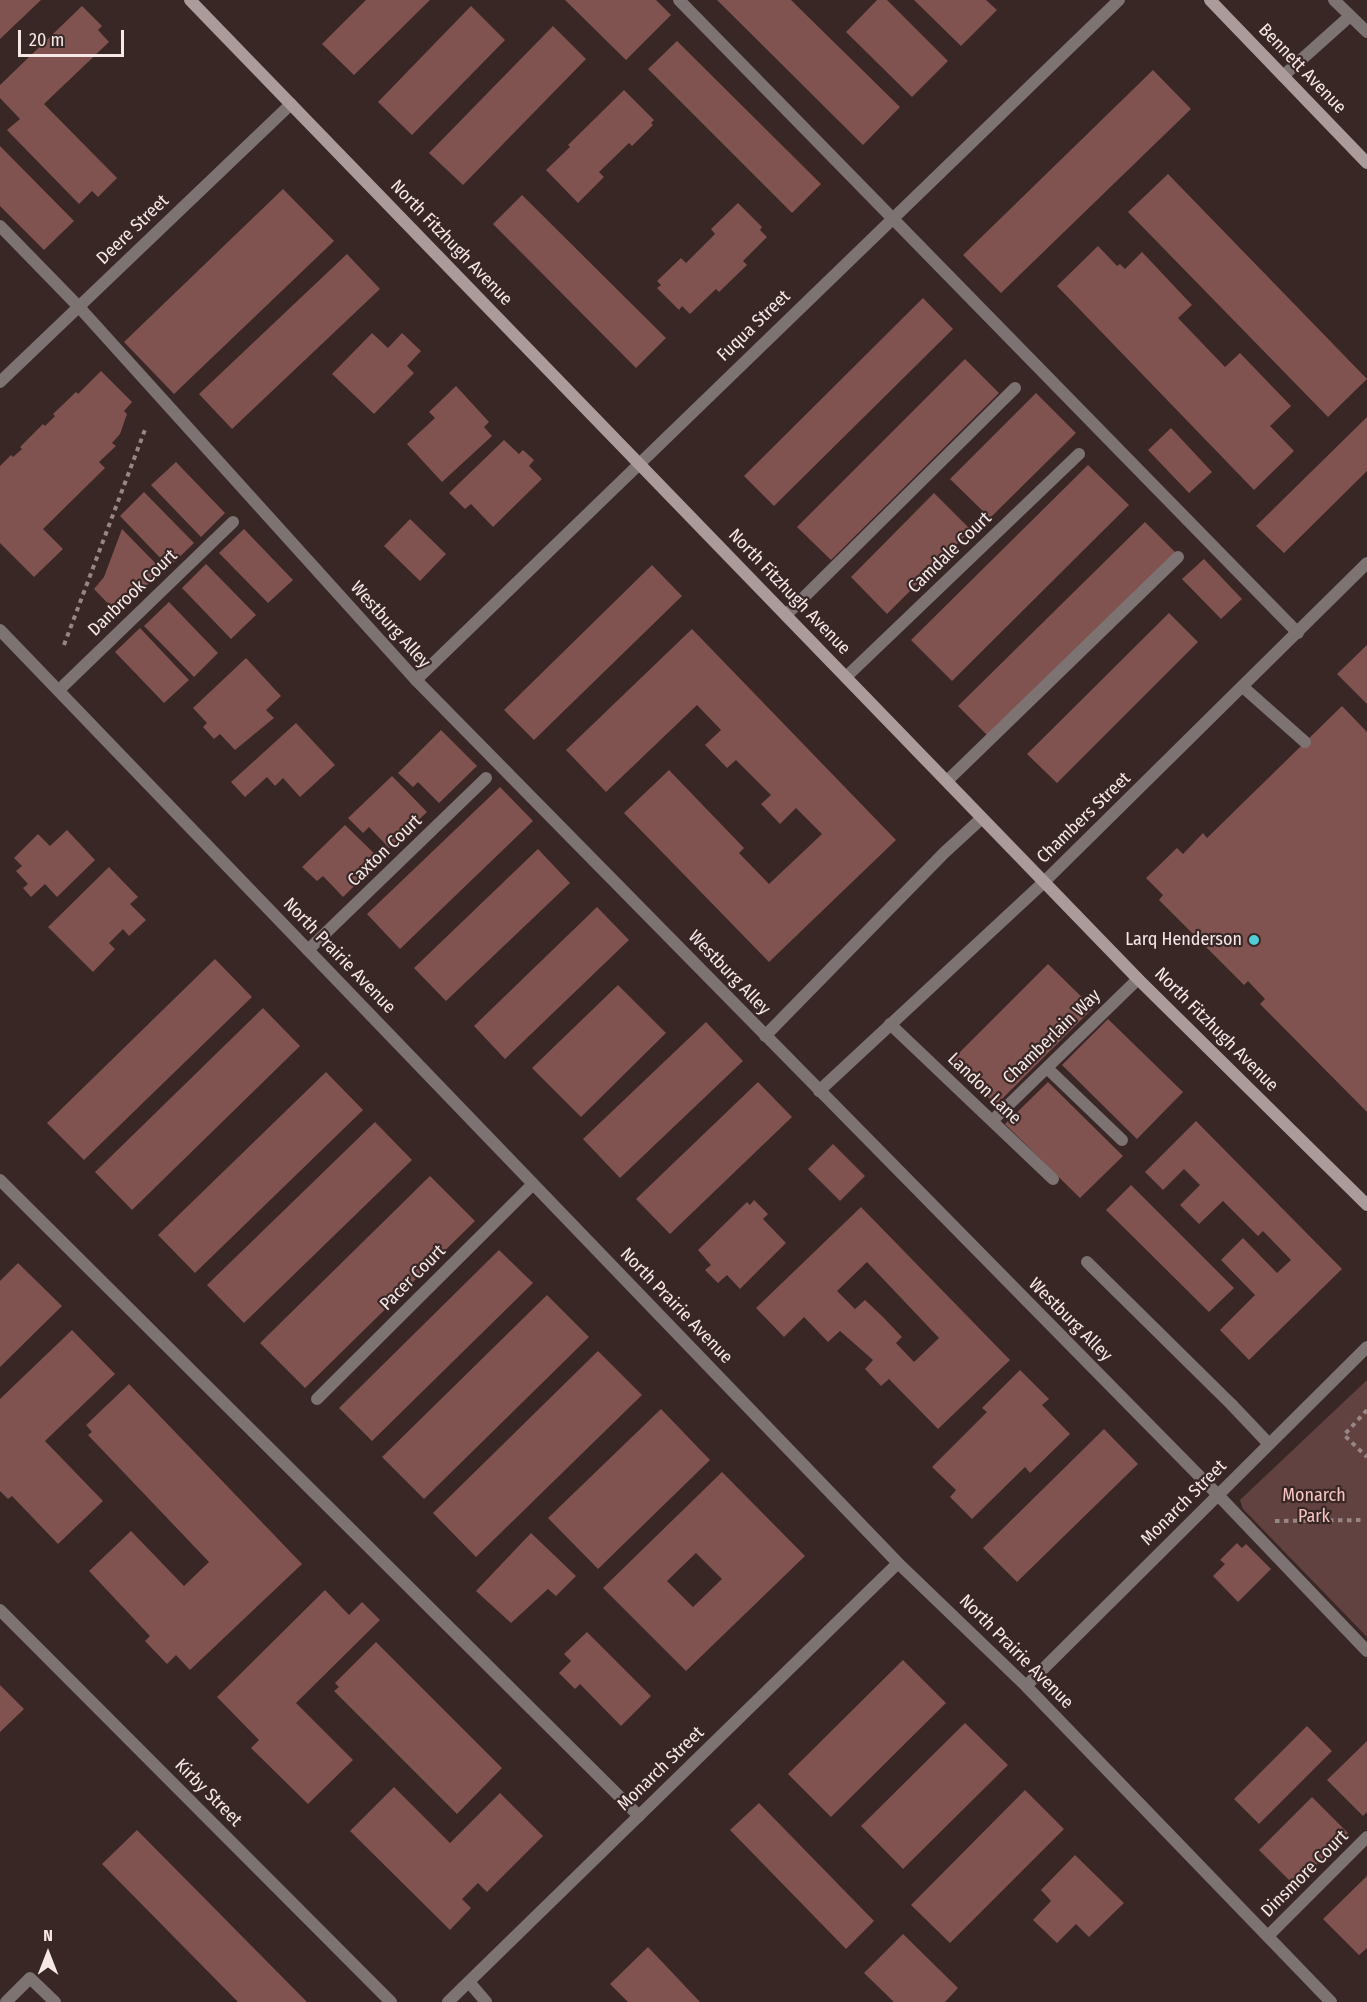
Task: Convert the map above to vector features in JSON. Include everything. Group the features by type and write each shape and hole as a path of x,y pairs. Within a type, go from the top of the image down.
{"street":[{"name":"North Fitzhugh Avenue","path":"189,0 1138,979 1367,1205"},
{"path":"679,0 1298,633"},
{"name":"Fuqua Street","path":"416,680 1119,0"},
{"name":"Bennett Avenue","path":"1210,0 1367,163"},
{"path":"1334,0 1367,32"},
{"path":"1283,76 1350,16"},
{"name":"Deere Street","path":"0,382 291,104"},
{"name":"Westburg Alley","path":"0,226 79,307 416,680 1218,1495 1367,1652"},
{"path":"786,615 1015,388"},
{"name":"Camdale Court","path":"846,677 1079,454"},
{"name":"Danbrook Court","path":"59,690 233,522"},
{"path":"947,782 1178,557"},
{"name":"Chambers Street","path":"819,1091 1044,882 1367,564"},
{"name":"North Prairie Avenue","path":"0,630 898,1563 1026,1686 1331,2002"},
{"path":"1243,687 1305,742"},
{"name":"Caxton Court","path":"308,950 486,778"},
{"path":"765,1036 936,861 982,818"},
{"name":"Chamberlain Way","path":"992,1121 1138,979"},
{"name":"Landon Lane","path":"890,1024 1053,1179"},
{"path":"1047,1068 1122,1140"},
{"path":"0,1180 639,1816"},
{"name":"Pacer Court","path":"317,1399 533,1184"},
{"path":"1087,1262 1269,1444"},
{"name":"Monarch Street","path":"1026,1686 1367,1347"},
{"name":"Monarch Street","path":"448,2002 898,1563"},
{"name":"Kirby Street","path":"0,1610 392,2002"},
{"name":"Dinsmore Court","path":"1268,1936 1367,1837"},
{"path":"6,2002 30,1978 55,2002"},
{"path":"469,1982 486,2002"}],"path":[{"path":"64,645 146,427"},
{"path":"1366,1455 1344,1435 1367,1410"},
{"path":"1271,1521 1363,1520"}],"green space":[{"name":"Monarch Park","path":"1367,1380 1367,1637 1243,1509 1240,1500"}],"building":[{"path":"0,0 41,0 0,39"},
{"path":"366,0 430,0 354,75 322,44"},
{"path":"565,0 656,0 671,15 626,60"},
{"path":"717,0 791,0 900,107 863,145"},
{"path":"877,0 887,0 948,61 912,97 846,32"},
{"path":"914,0 986,0 997,10 961,46"},
{"path":"82,6 102,26 98,30 109,42 44,104 117,178 98,197 92,191 79,204 7,130 20,119 0,98 0,85"},
{"path":"471,6 505,40 412,135 378,102"},
{"path":"553,26 586,59 463,185 429,153"},
{"path":"677,41 821,184 792,213 648,69"},
{"path":"1153,70 1191,109 1001,293 963,255"},
{"path":"624,90 654,120 651,123 653,125 632,146 629,143 599,172 604,177 578,203 546,170"},
{"path":"0,146 74,221 44,250 0,206"},
{"path":"1168,174 1367,379 1328,417 1128,212"},
{"path":"283,189 334,241 174,394 124,342"},
{"path":"522,195 666,338 636,368 493,224"},
{"path":"738,203 762,227 760,230 767,237 743,261 747,265 719,292 716,289 690,314 682,306 679,310 657,288 661,285 657,281 681,258 686,263 715,234 711,229"},
{"path":"1098,246 1117,266 1120,264 1125,269 1142,252 1192,305 1178,318 1225,367 1240,353 1291,406 1270,426 1294,451 1254,490 1057,286"},
{"path":"347,254 380,289 232,429 199,394"},
{"path":"923,298 953,329 774,506 744,476"},
{"path":"372,333 388,348 402,333 421,351 407,366 414,373 374,414 332,374"},
{"path":"965,359 999,393 831,560 797,527"},
{"path":"101,371 132,402 124,411 127,414 120,434 112,443 116,446 99,462 105,468 43,529 63,549 34,577 0,543 0,466 11,455 13,457 22,449 20,447 43,424 45,426 55,416 53,414"},
{"path":"456,386 489,422 484,427 492,436 442,482 407,444 435,418 429,412"},
{"path":"1036,393 1076,433 990,518 950,479"},
{"path":"1367,417 1367,471 1284,553 1256,526"},
{"path":"1171,428 1212,472 1189,493 1148,450"},
{"path":"504,440 519,454 523,450 534,460 529,466 542,479 493,527 471,504 465,509 449,493"},
{"path":"176,462 225,513 201,537 151,485"},
{"path":"1088,465 1129,505 952,681 911,640"},
{"path":"144,492 194,543 169,567 120,516"},
{"path":"934,493 971,530 887,614 851,577"},
{"path":"410,519 446,554 420,581 384,546"},
{"path":"1145,522 1177,554 990,738 958,706"},
{"path":"122,529 162,570 118,614 94,589 104,577"},
{"path":"244,529 293,580 268,603 219,553"},
{"path":"1204,559 1242,599 1221,619 1182,579"},
{"path":"206,564 256,615 231,639 182,588"},
{"path":"652,565 682,596 534,740 504,710"},
{"path":"169,602 218,653 194,677 144,626"},
{"path":"1169,613 1198,642 1057,783 1027,754"},
{"path":"140,628 189,680 164,703 115,652"},
{"path":"692,629 896,840 769,962 624,813 669,770 744,848 739,853 769,884 822,834 796,808 780,824 761,804 771,795 736,760 727,768 705,745 721,730 697,705 606,792 566,750"},
{"path":"1367,645 1367,704 1337,674"},
{"path":"246,658 281,696 266,710 274,718 235,750 220,734 214,739 203,727 207,723 193,708"},
{"path":"1342,706 1367,732 1367,1112 1260,1004 1265,999 1248,981 1244,985 1159,900 1163,895 1146,878 1177,848 1183,854 1203,833 1207,838"},
{"path":"296,723 335,765 300,797 283,778 275,786 267,777 245,797 231,782"},
{"path":"441,730 477,766 439,803 418,782 413,787 398,773"},
{"path":"392,776 427,812 389,848 369,827 363,833 348,818"},
{"path":"500,787 533,821 400,949 367,914"},
{"path":"345,825 381,860 343,897 323,876 317,881 302,867"},
{"path":"67,830 95,860 57,897 45,884 31,897 23,888 28,884 16,871 22,866 14,858 38,834 50,846"},
{"path":"538,849 570,883 446,1001 414,968"},
{"path":"109,867 138,897 130,904 146,920 129,936 123,929 109,943 115,949 93,972 48,927"},
{"path":"597,907 629,940 505,1059 474,1026"},
{"path":"215,959 252,997 84,1160 47,1123"},
{"path":"1048,964 1093,1008 996,1105 951,1061"},
{"path":"618,985 666,1033 581,1117 532,1068"},
{"path":"263,1008 300,1046 132,1210 95,1172"},
{"path":"1108,1019 1183,1092 1137,1139 1062,1065"},
{"path":"706,1022 743,1061 620,1178 583,1139"},
{"path":"326,1072 363,1110 195,1273 158,1235"},
{"path":"758,1082 792,1117 670,1234 636,1199"},
{"path":"1048,1082 1123,1156 1080,1198 1005,1124"},
{"path":"1196,1121 1342,1269 1249,1360 1220,1330 1255,1295 1221,1260 1243,1238 1277,1273 1291,1260 1263,1231 1258,1236 1223,1201 1199,1224 1180,1205 1200,1185 1184,1169 1163,1190 1145,1172"},
{"path":"375,1122 412,1160 244,1323 207,1285"},
{"path":"833,1144 865,1176 840,1201 808,1169"},
{"path":"430,1176 475,1221 305,1388 260,1343"},
{"path":"1131,1185 1234,1288 1209,1312 1106,1210"},
{"path":"754,1200 768,1214 763,1219 786,1243 740,1289 727,1275 718,1283 705,1270 711,1265 698,1250 747,1202 750,1205"},
{"path":"861,1207 1010,1360 938,1429 889,1379 881,1386 865,1369 873,1360 840,1331 828,1342 804,1317 784,1337 756,1308","holes":["867,1262 939,1338 914,1362 896,1343 902,1337 865,1300 855,1309 837,1291"]},
{"path":"499,1250 533,1283 372,1441 339,1408"},
{"path":"18,1263 62,1306 0,1367 0,1281"},
{"path":"547,1295 589,1337 424,1499 382,1457"},
{"path":"72,1330 115,1374 45,1441 103,1501 58,1544 12,1496 8,1499 0,1491 0,1399"},
{"path":"598,1351 642,1395 476,1557 433,1513"},
{"path":"1020,1370 1049,1399 1042,1405 1070,1434 1030,1473 1025,1467 972,1519 950,1497 956,1490 932,1467 987,1412 982,1408"},
{"path":"129,1384 302,1564 190,1670 176,1655 167,1664 145,1641 150,1636 89,1571 131,1531 184,1586 209,1562 88,1435 92,1432 86,1425"},
{"path":"661,1409 710,1460 598,1569 548,1518"},
{"path":"1104,1429 1138,1464 1017,1582 983,1548"},
{"path":"722,1472 805,1556 686,1671 603,1588","holes":["696,1553 722,1579 693,1607 667,1581"]},
{"path":"531,1533 576,1576 556,1596 548,1589 511,1623 476,1591"},
{"path":"1237,1543 1242,1548 1246,1544 1271,1569 1238,1602 1213,1576 1225,1564 1220,1560"},
{"path":"325,1590 349,1615 362,1602 380,1620 296,1703 353,1760 308,1804 251,1748 259,1740 217,1697"},
{"path":"587,1632 651,1696 621,1726 580,1684 575,1689 559,1673 571,1661 564,1654"},
{"path":"376,1642 502,1768 457,1814 334,1691 339,1687 335,1683"},
{"path":"903,1660 946,1703 831,1817 788,1774"},
{"path":"0,1685 24,1709 0,1732"},
{"path":"965,1723 1008,1765 903,1869 861,1826"},
{"path":"1307,1726 1332,1751 1259,1824 1234,1799"},
{"path":"1367,1741 1367,1812 1363,1816 1327,1780"},
{"path":"394,1787 450,1843 500,1793 543,1836 487,1892 478,1883 462,1899 471,1908 450,1930 350,1831"},
{"path":"1025,1790 1064,1829 950,1943 911,1905"},
{"path":"1312,1797 1348,1833 1295,1886 1259,1850"},
{"path":"759,1803 874,1921 846,1949 730,1830"},
{"path":"137,1830 307,2002 238,2002 102,1864"},
{"path":"1075,1855 1124,1903 1089,1937 1076,1924 1057,1943 1033,1920 1051,1901 1041,1890"},
{"path":"1367,1876 1367,1948 1359,1955 1323,1919"},
{"path":"903,1934 958,1988 945,2002 894,2002 864,1973"},
{"path":"648,1947 700,2002 628,2002 610,1984"}],"place":[{"name":"Larq Henderson","path":"1254,940"}]}
